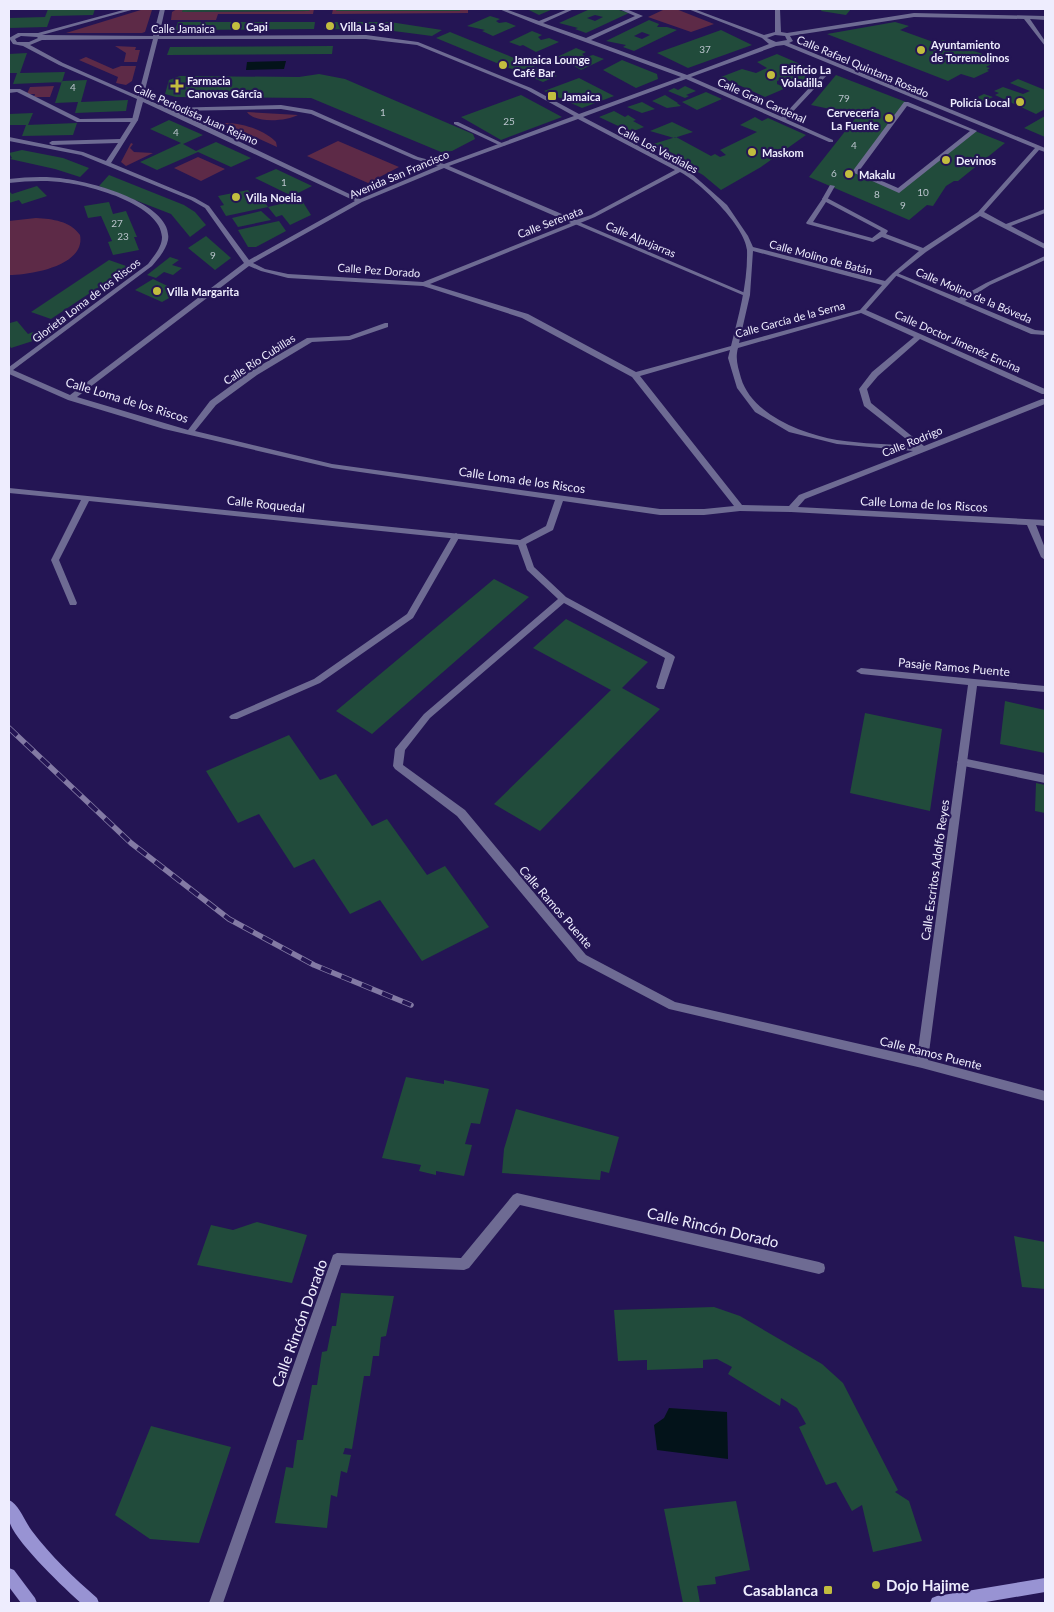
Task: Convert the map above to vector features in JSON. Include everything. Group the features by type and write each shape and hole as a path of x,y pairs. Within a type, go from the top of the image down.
{"main road":[{"path":"9,1507 16,1522 66,1581 92,1603"},
{"path":"9,1574 30,1603"},
{"path":"937,1603 1045,1585"}],"street":[{"path":"10,38 20,34 40,36 132,9"},
{"path":"107,164 135,120 163,9"},
{"name":"Calle Gran Cardenal","path":"501,9 685,76 831,142"},
{"path":"538,23 572,9"},
{"path":"586,40 640,16 622,9"},
{"path":"690,9 764,37 766,41 775,44"},
{"path":"770,9 776,16"},
{"path":"778,9 776,16 778,33"},
{"path":"776,16 785,10"},
{"path":"764,37 768,34 778,33 787,35 914,15 1045,18"},
{"path":"1026,18 1045,44"},
{"path":"784,43 790,41 787,35"},
{"path":"25,45 36,42 40,36"},
{"name":"Calle Jamaica","path":"40,36 155,38 366,37 402,40 418,44 529,89 579,116"},
{"name":"Calle Periodista Juan Rejano","path":"10,38 15,43 25,45 60,64 360,200"},
{"name":"Avenida San Francisco","path":"71,398 248,263 360,200 444,166 685,76 775,44 784,43"},
{"name":"Calle Rafael Quintana Rosado","path":"784,43 1042,149"},
{"path":"782,120 827,72"},
{"path":"9,90 18,90 78,121 135,120"},
{"path":"906,103 974,131 899,191 855,172 906,103"},
{"name":"Calle Alpujarras","path":"165,110 281,107 312,112 416,158 444,166 746,295"},
{"name":"Calle Los Verdiales","path":"579,116 697,180 725,206 745,236 750,248"},
{"path":"456,123 502,145"},
{"name":"Calle Pez Dorado","path":"9,139 84,154 192,199 207,207 235,250 248,263 263,270 288,276 424,284 526,316 635,375 740,508"},
{"name":"Calle Pez Dorado","path":"36,144 121,141"},
{"name":"Calle García de la Serna","path":"635,375 862,311 895,274 924,251 980,213 1042,149"},
{"name":"Calle Serenata","path":"424,284 605,211 679,170"},
{"name":"Glorieta Loma de los Riscos","path":"9,181 48,179 72,182 102,190 151,212 161,222 165,236 162,249 150,265 9,371"},
{"path":"825,199 886,231 873,240 809,223 832,186"},
{"path":"1006,226 1045,211"},
{"path":"980,213 1045,247"},
{"path":"881,234 924,251"},
{"path":"750,248 746,295 732,358 740,386 758,410 792,430 837,442 923,449"},
{"name":"Calle Molino de Batán","path":"750,248 887,284"},
{"path":"959,301 988,284 1045,258"},
{"name":"Calle Molino de la Bóveda","path":"895,274 1034,332 1045,333"},
{"name":"Calle Doctor Jimenéz Encina","path":"862,311 1045,392"},
{"name":"Calle Río Cubillas","path":"190,432 213,403 254,373 310,340 350,338 385,325"},
{"path":"918,336 875,374 863,389 867,404 923,449"},
{"name":"Calle Loma de los Riscos","path":"9,371 71,398 190,432 332,466 660,512 704,512 740,508 1045,523"},
{"name":"Calle Rodrigo","path":"791,510 802,497 1045,401"},
{"name":"Calle Roquedal","path":"9,490 521,542"},
{"path":"560,497 550,528 521,542 530,568 563,599 670,658 661,687"},
{"path":"73,603 55,560 86,498"},
{"path":"1030,522 1045,557"},
{"path":"234,717 317,681 410,616 456,536"},
{"name":"Calle Ramos Puente","path":"563,599 427,716 400,749 398,766 461,813 582,958 673,1006 922,1063 1045,1096"},
{"name":"Pasaje Ramos Puente","path":"861,672 1045,689"},
{"name":"Calle Escritos Adolfo Reyes","path":"922,1063 973,681"},
{"path":"962,762 1045,779"},
{"name":"Calle Rincón Dorado","path":"216,1603 337,1259 464,1264 517,1199 819,1268"}],"shaded area":[{"path":"144,9 152,10 145,32 142,33 66,33"},
{"path":"177,9 183,9 183,12 309,11 314,9 313,14 218,14 216,20 171,20 172,12"},
{"path":"333,9 337,9 337,11 468,10 468,13 332,14"},
{"path":"665,9 676,9 714,24 691,32 648,17"},
{"path":"115,46 136,47 135,50 140,50 137,62 124,62 126,53"},
{"path":"86,57 113,69 121,66 136,66 132,81 126,85 116,83 118,77 79,60"},
{"path":"286,61 284,69 246,70 247,62"},
{"path":"54,86 50,97 34,97 35,94 27,94 30,87"},
{"path":"247,112 298,115 287,119 264,120 251,116"},
{"path":"224,123 237,124 259,130 276,142 277,147"},
{"path":"338,141 399,167 368,183 307,156"},
{"path":"131,143 133,144 130,148 134,152 153,153 126,166 121,162"},
{"path":"198,157 225,169 201,181 174,168"},
{"path":"36,218 55,220 76,230 80,235 80,246 66,261 55,267 42,271 9,275 9,221"},
{"path":"669,1408 727,1412 728,1459 657,1450 654,1425 664,1418"}],"building":[{"path":"48,9 95,9 93,15 51,16 47,27 9,28 9,18 45,17"},
{"path":"183,9 310,9 309,11 182,12"},
{"path":"337,9 460,9 460,11 336,11"},
{"path":"527,9 553,9 539,15"},
{"path":"590,9 619,10 629,13 586,33 575,29 578,28 559,23","holes":["595,15 603,17 595,21 587,18"]},
{"path":"822,9 851,9 846,15 821,11"},
{"path":"490,16 500,19 496,21 499,23 506,22 516,26 493,36 482,31 485,30 467,26"},
{"path":"649,20 659,24 657,27 677,30 634,51 623,47 626,45 606,41","holes":["642,32 650,35 642,39 634,36"]},
{"path":"178,22 315,22 314,29 175,30"},
{"path":"326,22 390,22 442,30 432,36 386,30 324,29"},
{"name":"Ayuntamiento de Torremolinos","path":"895,22 909,26 900,30 936,43 943,40 991,57 981,63 992,61 993,63 986,67 990,68 987,70 989,71 974,78 961,74 948,81 827,34"},
{"path":"721,30 752,45 688,68 657,53"},
{"path":"532,31 542,35 538,37 541,40 549,38 559,42 536,52 523,45 520,46 509,42"},
{"path":"450,32 557,76 543,82 436,38"},
{"path":"333,46 332,54 167,55 170,47"},
{"path":"576,48 586,52 582,54 586,57 593,55 604,59 581,70 567,62 564,63 553,59"},
{"path":"27,53 20,73 65,72 62,82 13,84 17,73 9,73 9,54"},
{"name":"Edificio La Voladilla","path":"777,54 821,73 801,82 784,78 777,81 777,84 786,88 765,97 721,77 742,69 756,73 767,68 757,62"},
{"path":"622,60 657,74 658,79 636,88 603,70"},
{"path":"319,74 345,79 473,134 475,139 452,151 441,152 311,98 176,97 165,94 169,80 180,76 299,77"},
{"path":"836,75 906,102 854,172 899,191 975,131 1005,143 958,181 954,181 946,186 933,206 927,205 909,220 809,177 858,115 811,105"},
{"path":"579,78 614,96 582,108 544,91"},
{"path":"1018,79 1045,90 1045,109 1036,114 995,95 999,93 994,91 1003,87 1023,94 1030,91 1010,83"},
{"path":"87,80 81,102 128,100 126,111 75,113 78,102 55,103 62,81"},
{"path":"685,86 696,91 686,95 689,96 685,98 668,91 674,88 678,90"},
{"path":"706,92 722,99 697,110 682,102"},
{"path":"984,94 993,97 976,105 967,102"},
{"path":"521,95 562,117 501,140 461,117"},
{"path":"665,95 681,106 667,108 652,101"},
{"path":"642,102 655,109 642,113 627,107"},
{"path":"614,111 625,117 628,115 636,120 633,121 644,127 631,132 599,117"},
{"path":"33,113 28,125 9,125 9,114"},
{"path":"1045,116 1045,137 1024,128"},
{"name":"Maskom","path":"755,117 762,121 768,118 806,135 761,167 721,190 703,175 650,145 676,137 711,156 715,154 720,157 726,155 720,150 757,132 740,125"},
{"path":"169,120 203,135 183,144 196,151 216,142 251,158 231,167 198,152 157,170 140,162 181,143 150,129"},
{"path":"672,122 693,132 674,138 650,131"},
{"path":"77,123 73,135 22,136 26,125"},
{"path":"22,150 63,158 89,168 80,177 55,169 10,159 12,158 9,153"},
{"path":"276,169 312,186 292,196 255,178"},
{"path":"109,175 184,205 195,212 206,225 190,237 171,214 99,186"},
{"path":"37,186 47,196 22,204 19,200 9,203 9,191 12,194"},
{"path":"248,190 254,199 261,197 268,207 226,216 220,206 224,205 218,196"},
{"path":"301,199 311,215 290,225 282,215 276,217 268,207"},
{"path":"109,202 113,214 126,211 137,237 134,237 139,250 113,255 108,242 112,241 101,216 88,218 84,206"},
{"path":"261,211 271,220 238,227 232,218"},
{"path":"279,221 286,231 256,247 248,247 238,230"},
{"path":"206,236 231,258 215,270 188,248"},
{"path":"170,257 179,260 172,265 182,268 173,275 164,272 156,278 147,275"},
{"path":"109,260 129,267 51,319 31,312"},
{"name":"Villa Margarita","path":"153,279 180,292 162,302 135,290"},
{"path":"9,321 10,323 17,321 28,334 33,332 39,339 11,348 9,345"},
{"path":"494,579 529,597 372,734 336,711"},
{"path":"566,619 648,662 622,688 660,709 540,831 494,804 611,690 533,648"},
{"path":"1005,701 1045,710 1045,753 1000,744"},
{"path":"865,713 942,729 930,811 850,793"},
{"path":"289,735 320,780 336,774 372,826 387,819 427,875 445,866 489,927 422,961 380,900 350,914 314,859 294,868 259,814 238,823 206,771"},
{"path":"1036,783 1045,785 1045,813 1035,811"},
{"path":"406,1077 444,1084 444,1080 489,1089 480,1124 471,1123 465,1144 472,1145 464,1176 436,1171 436,1175 419,1171 421,1165 382,1158"},
{"path":"516,1109 619,1137 609,1173 601,1171 600,1180 502,1173 504,1149"},
{"path":"257,1222 307,1235 292,1283 197,1265 211,1225 233,1230"},
{"path":"1014,1236 1045,1242 1045,1289 1022,1287"},
{"path":"341,1293 394,1296 386,1336 381,1337 379,1356 373,1356 370,1376 364,1376 352,1449 345,1448 343,1454 351,1455 347,1473 341,1471 337,1497 331,1495 327,1528 275,1523 286,1467 293,1468 297,1440 303,1440 312,1385 317,1385 322,1352 327,1351 332,1326 336,1326"},
{"path":"714,1307 740,1316 822,1364 843,1383 898,1490 895,1492 909,1501 922,1541 873,1552 862,1505 852,1511 836,1482 826,1485 799,1427 806,1424 797,1408 781,1398 780,1406 728,1374 732,1367 717,1359 703,1360 703,1368 647,1370 647,1360 618,1361 614,1310"},
{"path":"151,1426 231,1447 199,1543 150,1539 115,1515"},
{"path":"736,1501 750,1570 715,1577 716,1584 697,1586 700,1603 683,1603 664,1509"}],"railway":[{"path":"9,728 131,843 229,919 314,965 411,1005"}],"place":[{"name":"Capi","path":"236,26"},
{"name":"Villa La Sal","path":"330,26"},
{"name":"Ayuntamiento de Torremolinos","path":"921,50"},
{"name":"Jamaica Lounge Café Bar","path":"503,65"},
{"name":"Edificio La Voladilla","path":"771,75"},
{"name":"Farmacia Canovas Gárcîa","path":"177,86"},
{"name":"Jamaica","path":"552,96"},
{"name":"Policía Local","path":"1020,102"},
{"name":"Cervecería La Fuente","path":"889,118"},
{"name":"Maskom","path":"752,152"},
{"name":"Devinos","path":"946,160"},
{"name":"Makalu","path":"849,174"},
{"name":"Villa Noelia","path":"236,197"},
{"name":"Villa Margarita","path":"157,291"},
{"name":"Dojo Hajime","path":"876,1585"},
{"name":"Casablanca","path":"828,1590"}]}
